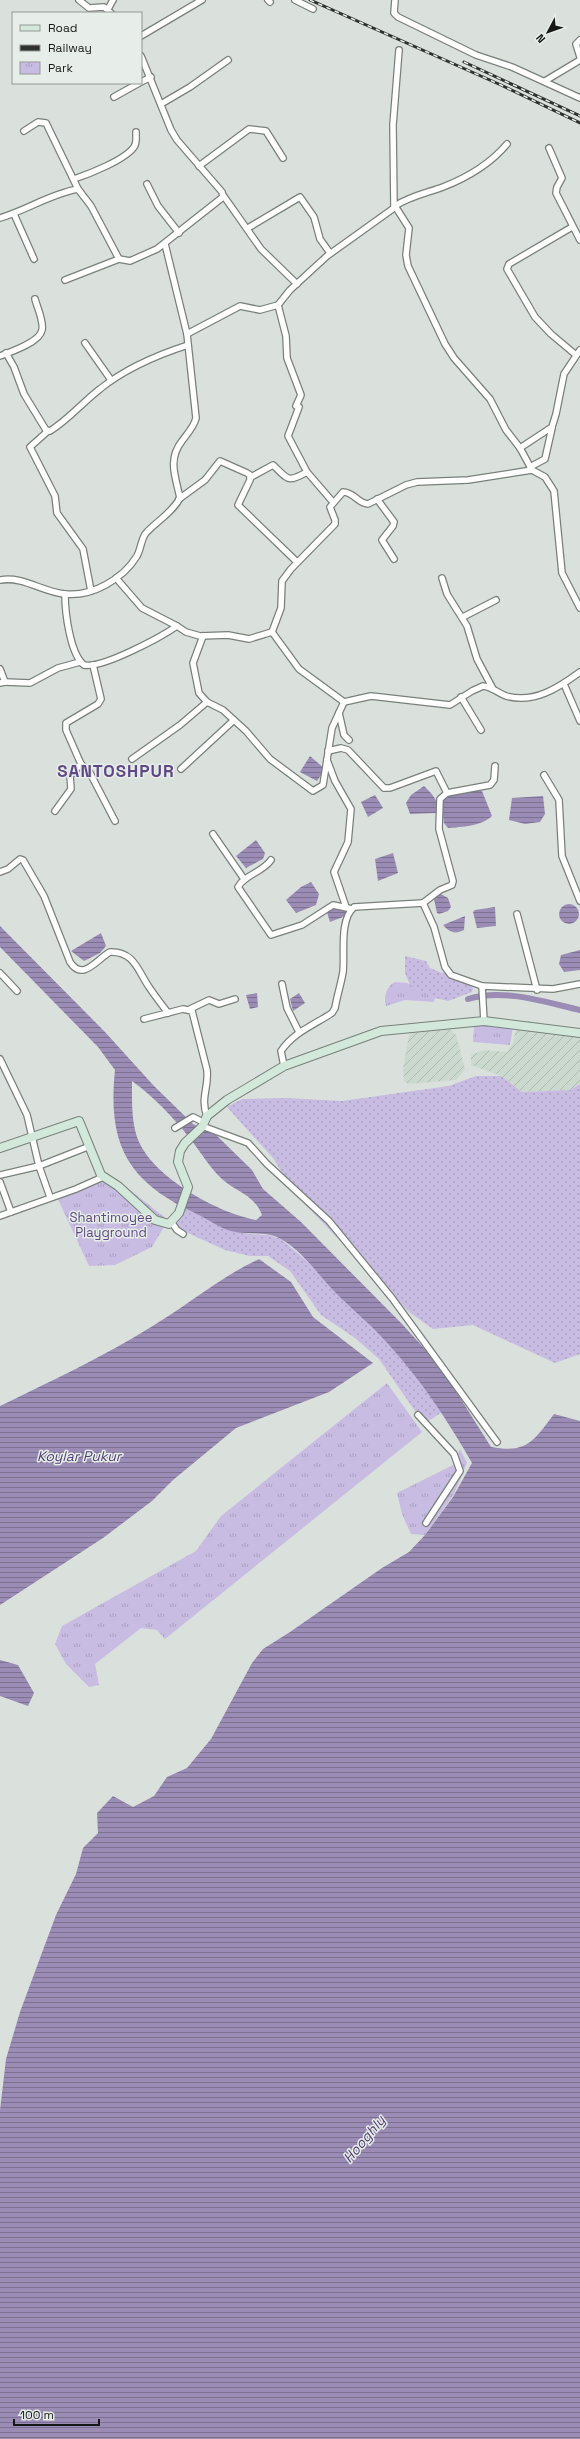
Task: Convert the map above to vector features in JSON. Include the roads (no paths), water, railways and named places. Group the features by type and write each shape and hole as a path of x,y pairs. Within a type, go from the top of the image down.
{"main road":[{"path":"0,1148 32,1138 77,1120 81,1122 103,1177 118,1186 155,1220 161,1223 172,1223 179,1213 188,1187 178,1162 185,1143 227,1100 284,1066 381,1031 484,1021 580,1033"}],"street":[{"path":"79,0 89,8 110,11 113,0"},
{"path":"142,35 202,0"},
{"path":"295,0 313,9"},
{"path":"395,0 394,13 398,17 476,55 512,67 580,98"},
{"path":"580,40 576,44 580,57"},
{"path":"398,50 392,153 395,206 410,228 406,255 412,279 432,314 445,344 454,358 490,399 506,430 520,448 531,468 545,478 554,491 562,573 580,608"},
{"path":"142,58 177,140 223,195 248,228 261,250 297,284"},
{"path":"161,104 190,87 228,60"},
{"path":"545,81 580,60"},
{"path":"142,81 151,77"},
{"path":"114,97 137,84"},
{"path":"24,131 38,122 46,123 78,188 88,200 119,258"},
{"path":"199,166 249,129 266,130 283,158"},
{"path":"74,179 103,168 133,149 136,143 136,132"},
{"path":"186,334 240,306 260,310 278,305 297,284 330,253 395,206 404,200 464,178 500,152 507,144"},
{"path":"549,148 562,178 557,187 556,194 580,240"},
{"path":"147,184 158,206 179,233"},
{"path":"0,218 14,214 51,196 78,188"},
{"path":"65,280 119,258 130,261 138,259 165,244 220,200 223,195"},
{"path":"248,228 300,197 314,217 320,239 330,253"},
{"path":"14,214 34,259"},
{"path":"272,632 281,608 282,581 297,562 335,524 336,520 330,506 332,501 343,492 350,493 363,503 372,503 406,485 417,482 468,480 531,468 545,459 564,374 575,352 551,334 535,316 507,269 509,264 572,227"},
{"path":"165,244 188,345 196,418 192,429 178,447 173,464 173,474 179,499"},
{"path":"0,356 31,342 42,331 35,299"},
{"path":"278,305 286,336 287,358 301,395 288,436 307,472 332,501"},
{"path":"85,343 111,380"},
{"path":"92,591 83,549 57,513 55,496 30,447 111,380 147,360 188,345"},
{"path":"6,353 14,367 24,394 48,431"},
{"path":"520,448 552,427"},
{"path":"0,580 20,580 65,594 92,591 116,578 137,556 146,534 170,512 179,499 205,480 220,460 250,475"},
{"path":"297,562 238,505 250,475 273,465 288,479 293,480 307,472"},
{"path":"377,499 394,522 393,526 382,540 394,560"},
{"path":"116,578 142,608 177,626 199,635 228,635 249,639 272,632"},
{"path":"442,578 447,594 463,617 477,659 494,690"},
{"path":"65,594 66,615 80,662 84,666 92,665 136,649 177,626"},
{"path":"463,617 496,600"},
{"path":"272,632 299,669 344,702 371,696 447,705 452,704 461,697 483,686 505,695 523,698 544,694 564,684 580,672"},
{"path":"199,635 193,663 199,693 208,702 223,710 251,735 267,757 296,780 313,791 323,785 326,757 332,728 344,702"},
{"path":"0,668 3,682 30,683 58,668 80,662"},
{"path":"92,665 101,701 70,719 65,726 81,764 90,773 115,821"},
{"path":"564,684 578,710 580,721"},
{"path":"461,697 481,730"},
{"path":"132,759 156,740 180,725 208,702"},
{"path":"339,712 344,736 349,740"},
{"path":"180,769 234,720"},
{"path":"328,751 341,748 348,750 384,788 390,788 436,771 447,793"},
{"path":"284,1066 281,1052 299,1032 332,1013 335,1008 344,960 342,940 349,908 334,872 348,842 352,810 335,781 326,757"},
{"path":"55,811 71,789 70,776 81,764"},
{"path":"272,860 260,871 244,879 239,884 240,891 273,936 302,925 333,905 349,908 358,905 423,903 440,890 450,887 453,881 438,823 440,799 447,793 490,785 494,780 495,766"},
{"path":"544,775 559,800 562,856 580,901"},
{"path":"214,834 244,879"},
{"path":"0,872 8,869 20,859 23,860 44,896 70,962 75,969 80,971 91,967 110,952 130,957 136,963 149,987 168,1013"},
{"path":"423,903 434,928 445,967 451,975 482,988 537,990 572,987 580,984"},
{"path":"517,914 537,990"},
{"path":"0,973 17,991"},
{"path":"282,984 287,1008 299,1032"},
{"path":"482,988 484,1021"},
{"path":"144,1019 190,1009 209,1000 219,1004 234,999"},
{"path":"190,1009 194,1016 207,1070 208,1079 203,1103 203,1123"},
{"path":"0,1059 22,1100 39,1166 50,1197"},
{"path":"175,1128 193,1117 248,1143 272,1169 330,1221 392,1298 497,1442"},
{"path":"0,1175 39,1166 90,1146"},
{"path":"0,1216 76,1189 103,1177"},
{"path":"0,1182 1,1189 11,1212"},
{"path":"172,1223 177,1230 183,1234"},
{"path":"418,1415 454,1454 460,1472 426,1523"}],"water":[{"path":"310,756 325,769 317,781 300,772"},
{"path":"424,786 433,795 437,802 436,813 410,814 406,803 411,795"},
{"path":"476,789 482,791 492,816 477,824 448,828 444,823 441,798 449,793"},
{"path":"375,795 383,808 368,817 361,802"},
{"path":"543,796 545,814 540,822 525,824 509,820 512,798"},
{"path":"256,840 265,853 263,859 246,868 236,856"},
{"path":"393,853 398,873 378,881 375,859"},
{"path":"311,882 319,894 316,905 296,913 286,900 301,887"},
{"path":"439,893 448,898 451,907 448,911 439,914 437,913 434,899"},
{"path":"346,904 348,915 330,922 325,906"},
{"path":"569,904 576,907 579,914 576,921 569,924 562,921 559,914 562,907"},
{"path":"495,907 496,926 477,928 473,912 475,910"},
{"path":"465,916 464,930 453,932 448,930 443,925"},
{"name":"Hooghly","path":"0,926 105,1032 154,1086 193,1124 215,1134 252,1170 263,1189 301,1222 403,1325 440,1366 491,1447 504,1449 514,1448 529,1443 535,1438 554,1414 580,1421 580,2439 0,2439 0,2110 6,2059 20,2012 56,1915 76,1874 83,1848 98,1833 97,1813 113,1796 133,1807 154,1796 167,1777 187,1768 211,1739 252,1663 263,1649 382,1568 409,1552 425,1535 453,1497 472,1463 454,1432 413,1373 376,1331 333,1290 296,1250 281,1239 270,1235 237,1232 223,1228 175,1203 155,1190 140,1175 128,1159 120,1141 115,1121 113,1097 115,1070 98,1047 0,947","holes":["132,1081 179,1125 218,1175 227,1183 250,1198 259,1208 262,1215 256,1220 224,1210 206,1202 173,1181 159,1168 147,1155 136,1135 132,1112"]},
{"path":"101,933 106,946 100,953 84,961 71,951"},
{"path":"580,950 580,970 564,972 559,964 561,955"},
{"path":"257,993 258,1007 250,1009 246,995"},
{"path":"299,993 305,1003 293,1011 290,999"},
{"name":"Koylar Pukur","path":"259,1259 291,1282 313,1317 373,1363 329,1392 236,1428 173,1480 152,1501 103,1538 0,1605 0,1406 77,1368 133,1338 231,1274"},
{"path":"0,1660 18,1665 34,1693 28,1706 0,1696"}],"waterway":[{"path":"468,999 495,995 524,997 580,1010"}],"railway":[{"path":"310,0 501,85 580,123"},
{"path":"464,62 580,116"}],"district":[{"name":"SANTOSHPUR","path":"116,771"}],"park label":[{"name":"Shantimoyee Playground","path":"111,1224"}]}
